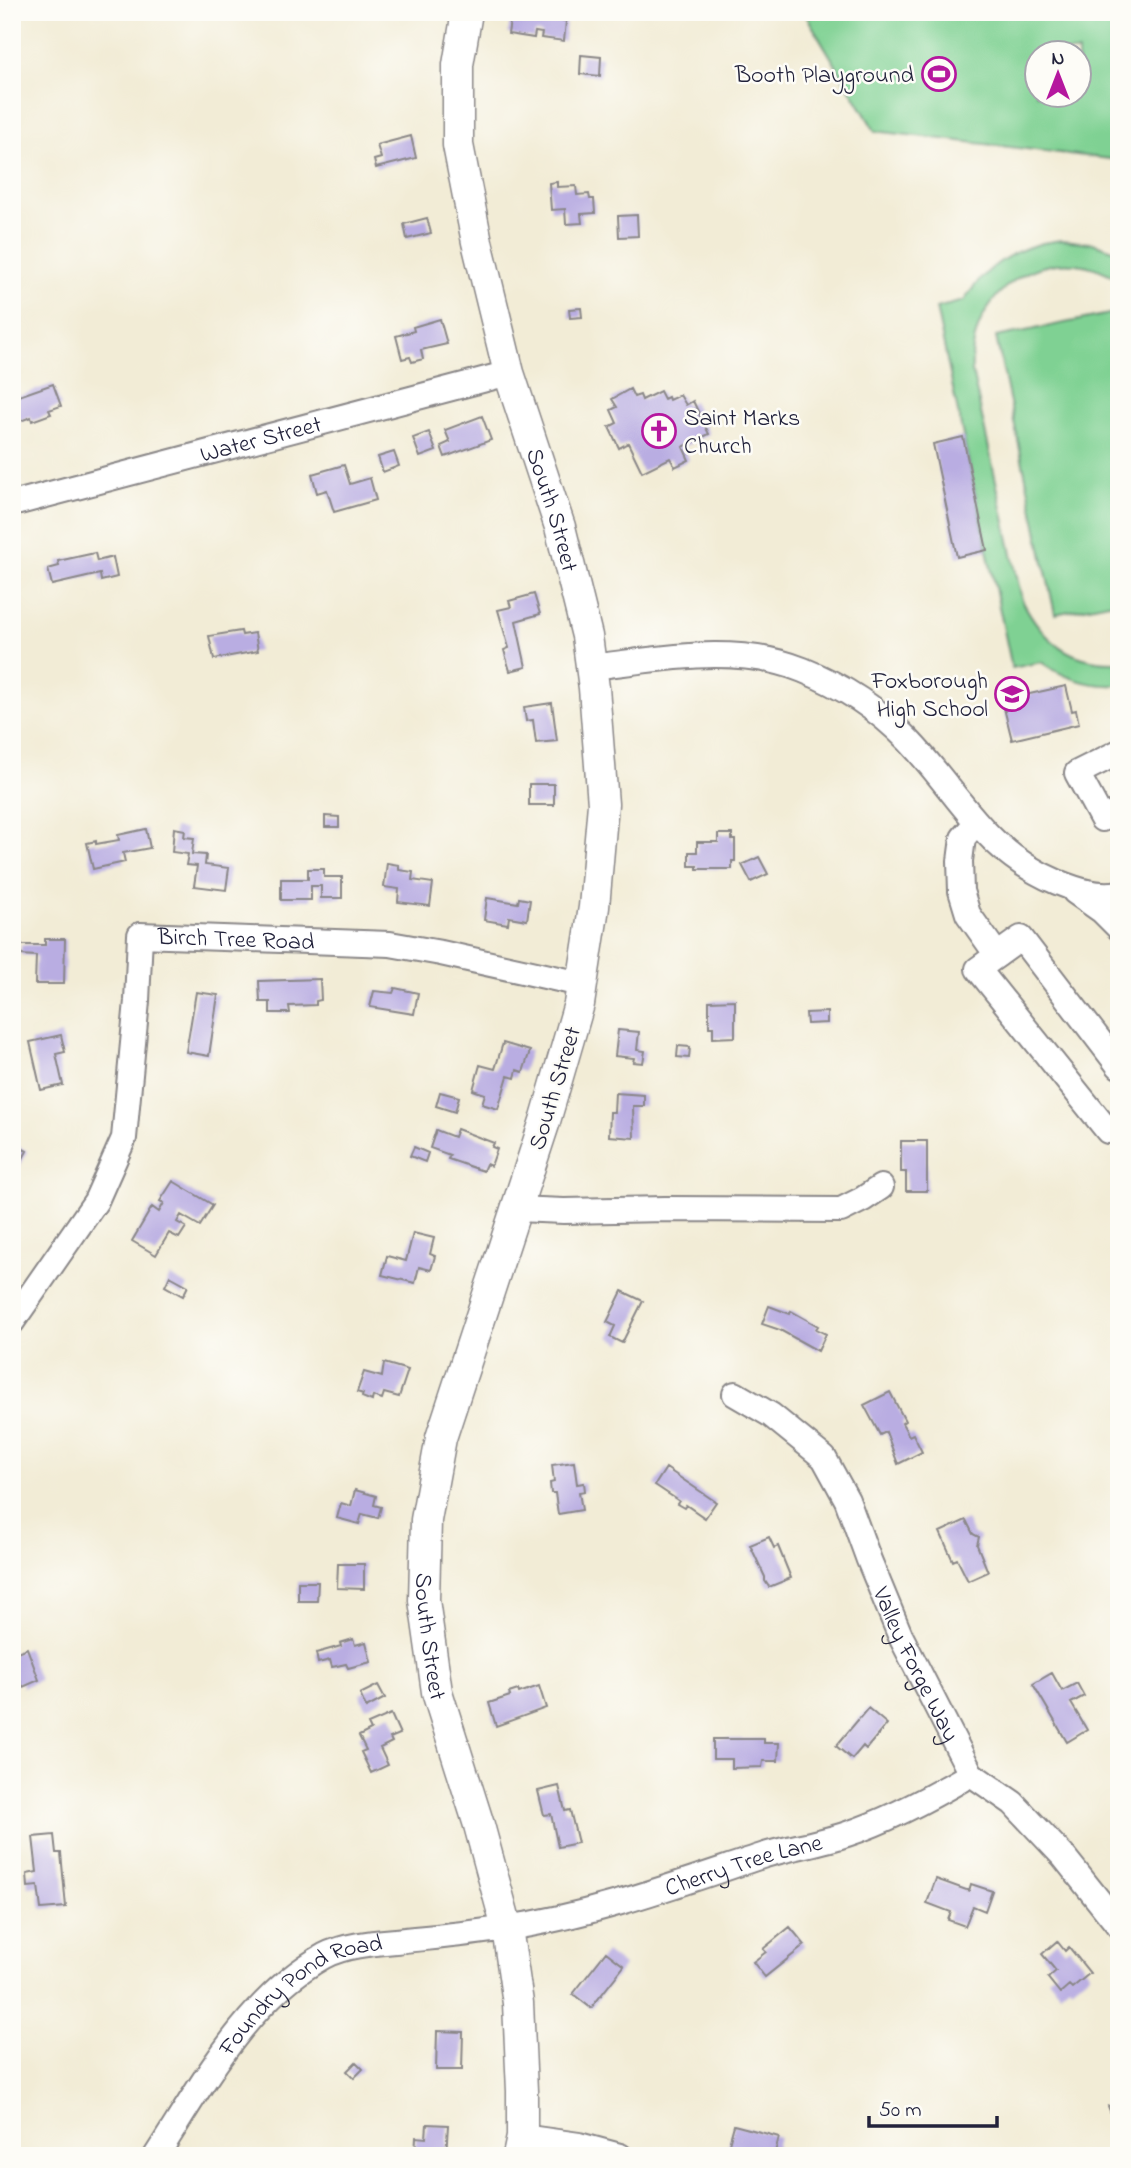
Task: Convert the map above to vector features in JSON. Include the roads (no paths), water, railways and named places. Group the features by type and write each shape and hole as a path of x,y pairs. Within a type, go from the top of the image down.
{"main road":[{"name":"South Street","path":"467,12 458,65 458,145 477,242 509,373 560,527 587,636 603,804 594,907 579,1004 553,1095 441,1438 426,1520 424,1600 437,1692 479,1825 507,1928 518,2003 520,2146"}],"street":[{"name":"Water Street","path":"12,504 509,373"},
{"path":"592,667 711,655 741,656 773,661 802,670 845,690 874,708 930,764 999,848 1021,864 1065,886 1102,911 1119,928"},
{"path":"1119,752 1077,773 1102,819 1119,811"},
{"path":"976,823 965,834 961,848 961,891 968,914 997,956"},
{"path":"1065,886 1097,894 1119,893"},
{"name":"Birch Tree Road","path":"12,1322 96,1201 124,1138 137,1001 140,935 390,944 582,984"},
{"path":"1119,1066 1021,938 978,969 1108,1131 1119,1123"},
{"path":"516,1209 841,1210 881,1187"},
{"name":"Valley Forge Way","path":"735,1394 771,1415 824,1458 847,1500 900,1634 971,1774 1013,1803 1064,1857 1119,1926"},
{"name":"Cherry Tree Lane","path":"507,1928 573,1914 667,1888 769,1854 847,1834 937,1794 971,1774"},
{"name":"Foundry Pond Road","path":"156,2156 240,2030 270,1995 299,1972 327,1955 365,1944 507,1928"},
{"path":"520,2146 579,2145 620,2156"}],"place":[{"name":"Booth Playground","path":"939,74"},
{"name":"Saint Marks Church","path":"659,431"},
{"name":"Foxborough High School","path":"1012,694"}]}
